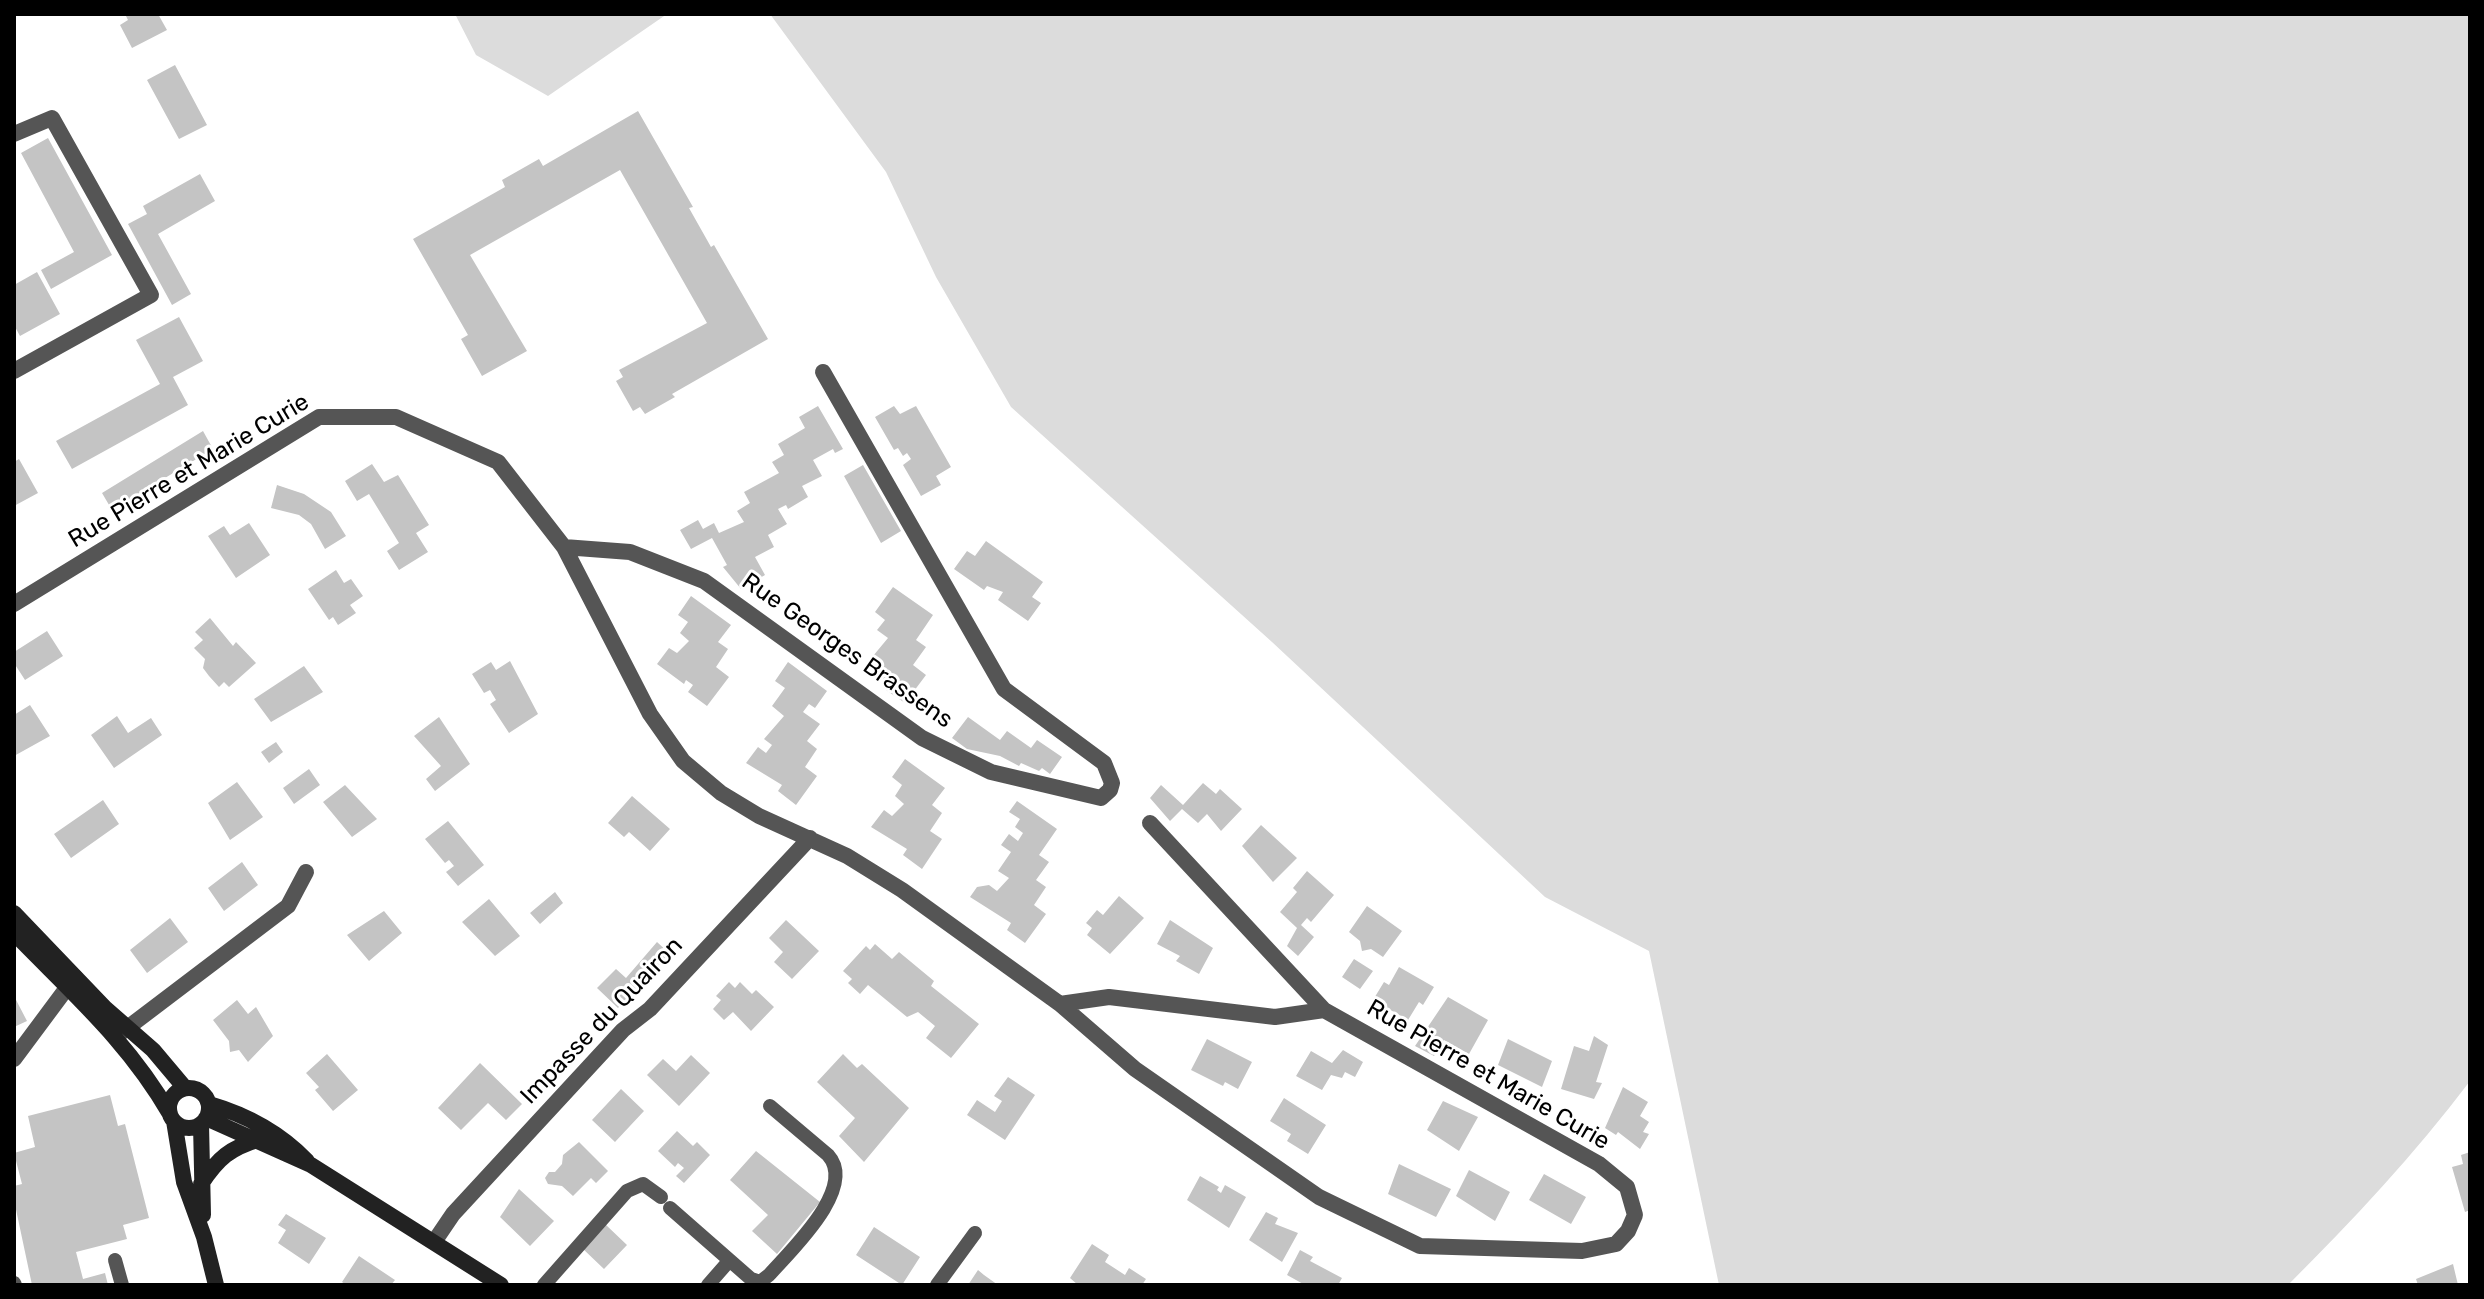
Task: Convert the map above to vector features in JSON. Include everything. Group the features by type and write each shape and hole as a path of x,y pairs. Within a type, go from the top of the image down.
{"main road":[{"path":"14,913 71,982"},
{"path":"14,933 185,1088 200,1091 205,1115 200,1185 204,1237"},
{"path":"122,1031 172,1117 182,1127 205,1115 237,1112 265,1126 311,1165 501,1285"},
{"path":"185,1088 172,1098 172,1117 184,1182 204,1237 216,1285"},
{"path":"205,1115 260,1139 288,1157 311,1165"},
{"path":"200,1185 230,1148 260,1139"}],"street":[{"path":"14,134 52,118 151,295 14,371"},
{"name":"Rue Georges Brassens","path":"564,547 630,552 704,581 922,738 991,772 1101,798 1110,790 1112,783 1104,763 1004,689 823,372"},
{"name":"Rue Pierre et Marie Curie","path":"14,604 319,417 356,414 396,417 498,462 564,547 650,714 683,761 721,793 759,816 810,838 902,890 1060,1004 1135,1069 1243,1148 1319,1197 1414,1245 1582,1251 1616,1244 1628,1231 1635,1215 1627,1187 1599,1164 1324,1010 1150,823"},
{"name":"Impasse du Quairon","path":"434,1242 453,1214 602,1053 650,1009 810,838"},
{"path":"122,1031 288,906 306,872"},
{"path":"14,1059 71,982"},
{"path":"1060,1004 1109,997 1275,1017 1324,1010"}],"lane":[{"path":"544,1285 627,1191 643,1184 729,1261 760,1282 826,1208 832,1195 835,1163 770,1106"},
{"path":"937,1285 975,1233"},
{"path":"115,1260 122,1285"},
{"path":"708,1285 729,1261"}],"shaded area":[{"path":"455,14 667,14 548,96 476,55"},
{"path":"770,14 2470,14 2470,1081 2383,1186 2288,1285 1719,1285 1649,951 1545,897 1272,642 1011,407 936,277 886,172"}],"building":[{"path":"125,14 158,14 167,30 132,48 120,25 128,20"},
{"path":"175,65 207,125 179,139 147,80"},
{"path":"638,111 693,207 689,208 711,247 714,245 768,339 672,394 675,397 645,414 640,407 633,411 616,381 623,377 619,370 707,323 620,170 470,255 527,351 482,376 461,339 468,335 413,239 505,187 502,180 539,159 543,166"},
{"path":"48,138 112,255 51,289 41,270 74,252 21,153"},
{"path":"200,174 215,201 158,234 191,294 172,305 128,224 147,214 143,206"},
{"path":"37,272 60,314 20,336 14,325 14,285"},
{"path":"179,317 203,361 173,377 188,405 72,469 56,441 160,384 136,340"},
{"path":"818,406 843,449 835,453 833,449 813,460 822,476 802,486 808,497 788,509 786,505 778,509 787,524 768,535 774,547 755,557 765,575 741,589 723,567 727,565 712,538 691,549 680,530 698,520 703,529 714,523 719,533 744,522 737,511 750,503 744,492 779,473 772,462 784,455 778,444 805,428 799,417"},
{"path":"894,406 900,414 916,406 951,467 936,476 941,485 921,496 903,465 911,459 907,453 903,456 898,448 894,450 875,417"},
{"path":"203,431 213,449 112,510 102,493"},
{"path":"19,459 38,493 14,506 14,462"},
{"path":"372,464 384,482 398,475 429,525 416,533 428,552 399,570 387,551 399,543 369,494 357,501 345,481"},
{"path":"863,465 901,531 881,543 844,476"},
{"path":"277,485 304,494 331,512 346,536 325,549 311,524 299,515 271,508"},
{"path":"249,523 270,555 236,578 208,536 224,526 230,535"},
{"path":"986,541 1043,582 1032,597 1041,603 1028,621 998,600 1003,592 987,586 984,590 954,569 967,551 975,556"},
{"path":"336,570 344,583 351,579 363,596 350,605 356,613 338,625 333,617 329,620 308,589"},
{"path":"893,587 933,615 916,640 926,647 913,665 926,675 905,703 886,690 891,684 863,668 888,638 877,630 885,620 875,612"},
{"path":"691,596 731,625 718,642 728,649 716,667 729,677 707,706 688,692 693,685 686,680 684,684 657,664 669,648 677,653 689,641 680,633 688,622 678,615"},
{"path":"210,618 233,646 236,642 256,663 229,687 224,682 219,687 209,676 203,668 205,659 194,648 203,640 195,632"},
{"path":"47,631 63,656 25,680 14,663 14,652"},
{"path":"510,661 538,714 509,733 490,704 496,700 490,690 484,693 472,674 491,662 496,670"},
{"path":"788,662 827,691 815,708 809,704 803,712 820,724 807,741 817,749 805,767 817,776 796,805 778,791 782,785 746,763 758,747 766,753 772,745 764,739 784,716 772,706 785,688 775,681"},
{"path":"304,666 323,692 271,722 254,699"},
{"path":"30,705 50,736 14,756 14,715"},
{"path":"117,716 128,733 151,718 162,735 114,768 91,735"},
{"path":"439,717 470,764 435,791 426,779 441,766 414,736"},
{"path":"968,717 1000,740 1007,731 1031,748 1037,740 1062,757 1050,774 1042,768 1039,771 1021,763 1019,766 1000,756 967,749 952,738"},
{"path":"276,742 283,752 269,763 261,752"},
{"path":"905,759 945,788 932,805 942,813 930,831 942,839 922,869 903,855 907,849 871,827 884,810 892,816 904,804 895,796 902,785 892,777"},
{"path":"309,769 320,785 294,804 283,788"},
{"path":"237,782 263,817 230,840 208,803"},
{"path":"1203,783 1216,794 1220,789 1242,809 1221,831 1207,814 1198,823 1182,809 1170,821 1150,798 1161,785 1183,805"},
{"path":"345,785 377,819 352,837 323,802"},
{"path":"632,796 670,829 650,851 629,832 624,837 608,823"},
{"path":"103,800 119,824 71,858 54,834"},
{"path":"1017,801 1057,829 1039,855 1049,862 1036,880 1046,887 1034,905 1046,914 1025,943 1007,930 1011,923 970,897 977,887 989,885 997,891 1009,878 998,871 1011,852 1001,845 1009,834 1018,841 1023,833 1015,827 1020,819 1009,812"},
{"path":"448,821 484,865 458,886 446,872 454,866 449,860 445,863 425,839"},
{"path":"1261,825 1297,858 1273,882 1242,846"},
{"path":"242,862 258,885 224,911 208,888"},
{"path":"1307,871 1334,895 1311,922 1307,918 1301,925 1314,937 1298,956 1287,946 1297,928 1280,912 1297,892 1293,888"},
{"path":"555,892 563,903 540,924 530,913"},
{"path":"1119,896 1144,918 1110,954 1087,935 1092,928 1086,923 1097,910 1103,915"},
{"path":"489,899 520,936 495,956 462,922"},
{"path":"1367,906 1402,931 1383,957 1371,949 1362,951 1360,941 1349,932"},
{"path":"384,911 402,933 369,961 347,935"},
{"path":"170,918 188,942 147,973 130,950"},
{"path":"786,920 819,951 792,979 774,962 783,952 769,938"},
{"path":"1170,920 1213,948 1199,974 1176,961 1180,956 1157,944"},
{"path":"657,942 669,953 618,1008 597,988 616,969 626,978"},
{"path":"875,944 892,959 899,952 934,981 931,986 979,1024 951,1058 926,1038 935,1026 918,1012 907,1017 868,985 860,994 848,983 852,979 843,971 866,946 870,950"},
{"path":"1354,959 1373,971 1360,989 1342,977"},
{"path":"1399,967 1434,987 1423,1005 1419,1002 1408,1020 1373,1000 1384,982 1389,985"},
{"path":"729,982 735,988 740,982 752,994 756,990 774,1007 751,1031 733,1012 724,1020 713,1009 721,1000 716,996"},
{"path":"14,996 27,1021 14,1027"},
{"path":"1448,997 1488,1020 1469,1054 1444,1040 1434,1056 1415,1046"},
{"path":"237,1000 248,1014 256,1007 273,1036 248,1062 239,1050 230,1052 229,1041 213,1020"},
{"path":"1594,1036 1608,1045 1596,1082 1602,1083 1594,1099 1561,1089 1574,1046 1589,1051"},
{"path":"1207,1039 1252,1062 1238,1089 1225,1082 1223,1086 1191,1070"},
{"path":"1508,1039 1552,1061 1542,1087 1498,1065"},
{"path":"1343,1050 1363,1062 1355,1077 1345,1072 1342,1078 1331,1075 1322,1090 1296,1076 1311,1051 1332,1063"},
{"path":"327,1054 358,1090 333,1111 315,1090 319,1087 306,1073"},
{"path":"843,1054 857,1068 862,1064 909,1108 864,1162 839,1136 855,1118 817,1082"},
{"path":"691,1055 710,1073 679,1106 647,1075 663,1059 676,1071"},
{"path":"480,1063 522,1104 506,1120 488,1103 461,1130 438,1108"},
{"path":"1008,1077 1035,1095 1005,1140 967,1115 977,1100 995,1112 1002,1101 994,1096"},
{"path":"1623,1087 1648,1102 1640,1116 1649,1122 1643,1132 1649,1134 1640,1149 1618,1132 1616,1135 1605,1128"},
{"path":"621,1089 644,1111 615,1142 592,1120"},
{"path":"110,1095 118,1126 125,1124 149,1218 123,1225 127,1239 76,1252 83,1279 105,1273 108,1285 32,1285 14,1200 14,1186 22,1184 14,1153 35,1147 28,1116"},
{"path":"1284,1098 1326,1125 1308,1154 1287,1141 1291,1134 1270,1121"},
{"path":"1443,1101 1478,1117 1459,1151 1427,1130"},
{"path":"677,1131 693,1146 697,1142 710,1155 684,1183 676,1176 684,1168 678,1163 675,1167 658,1151"},
{"path":"579,1142 608,1171 596,1183 591,1178 573,1196 562,1186 548,1184 545,1178 549,1172 555,1172 562,1164 563,1155"},
{"path":"756,1151 820,1202 777,1254 752,1231 768,1215 730,1180"},
{"path":"2470,1152 2470,1210 2465,1212 2452,1167 2463,1164 2461,1155"},
{"path":"1399,1164 1451,1189 1436,1217 1388,1194"},
{"path":"1469,1170 1510,1192 1495,1221 1456,1196"},
{"path":"1544,1174 1586,1197 1571,1224 1529,1200"},
{"path":"1200,1176 1219,1187 1217,1190 1221,1193 1225,1185 1246,1197 1229,1228 1187,1200"},
{"path":"519,1189 554,1221 530,1246 500,1217"},
{"path":"1266,1212 1278,1218 1275,1224 1298,1233 1282,1262 1249,1240"},
{"path":"286,1214 326,1238 309,1264 278,1243 286,1230 278,1225"},
{"path":"605,1224 627,1245 604,1269 582,1248"},
{"path":"874,1227 920,1257 902,1285 856,1255"},
{"path":"1092,1244 1109,1255 1105,1262 1125,1275 1129,1268 1146,1279 1142,1285 1078,1285 1070,1278"},
{"path":"1300,1250 1313,1257 1310,1261 1342,1278 1338,1285 1305,1285 1287,1275"},
{"path":"359,1256 395,1280 391,1285 346,1285 342,1282"},
{"path":"2453,1264 2458,1285 2418,1285 2416,1279"},
{"path":"978,1270 984,1275 998,1285 968,1285"}]}
